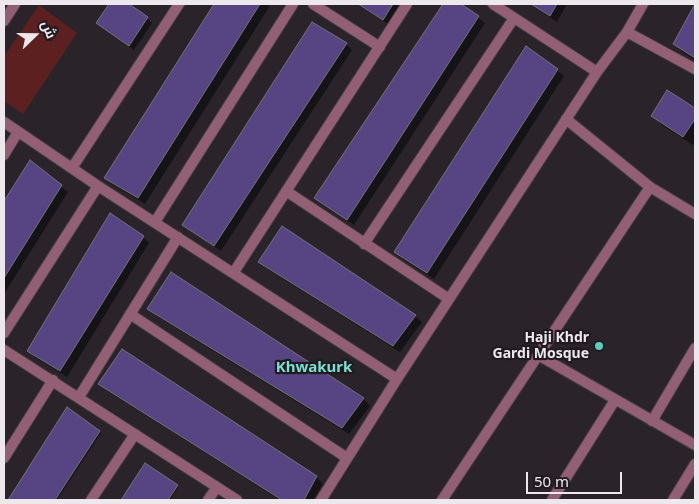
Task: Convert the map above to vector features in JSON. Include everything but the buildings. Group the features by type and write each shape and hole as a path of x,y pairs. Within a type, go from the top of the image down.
{"street":[{"path":"4,21 15,4"},
{"path":"72,168 179,4"},
{"path":"155,222 293,4"},
{"path":"312,4 380,47"},
{"path":"234,272 408,4"},
{"path":"493,4 597,72"},
{"path":"325,499 347,458 397,379 597,72 627,32 643,4"},
{"path":"364,244 514,18"},
{"path":"627,32 695,68"},
{"path":"566,119 650,187 695,214"},
{"path":"4,122 98,186 234,272 397,379"},
{"path":"4,155 18,132"},
{"path":"4,333 98,186"},
{"path":"442,500 472,458 650,187"},
{"path":"286,191 449,300"},
{"path":"79,397 178,237"},
{"path":"130,314 347,458"},
{"path":"652,421 695,348"},
{"path":"4,350 237,500"},
{"path":"538,355 695,445"},
{"path":"4,458 53,380"},
{"path":"552,500 615,400"},
{"path":"91,500 136,434"},
{"path":"673,500 695,464"},
{"path":"208,500 217,487"}],"shaded area":[{"path":"39,5 77,33 23,114 4,101 4,56"}],"place":[{"name":"Haji Khdr Gardi Mosque","path":"599,346"}],"district":[{"name":"Khwakurk","path":"314,368"}]}
